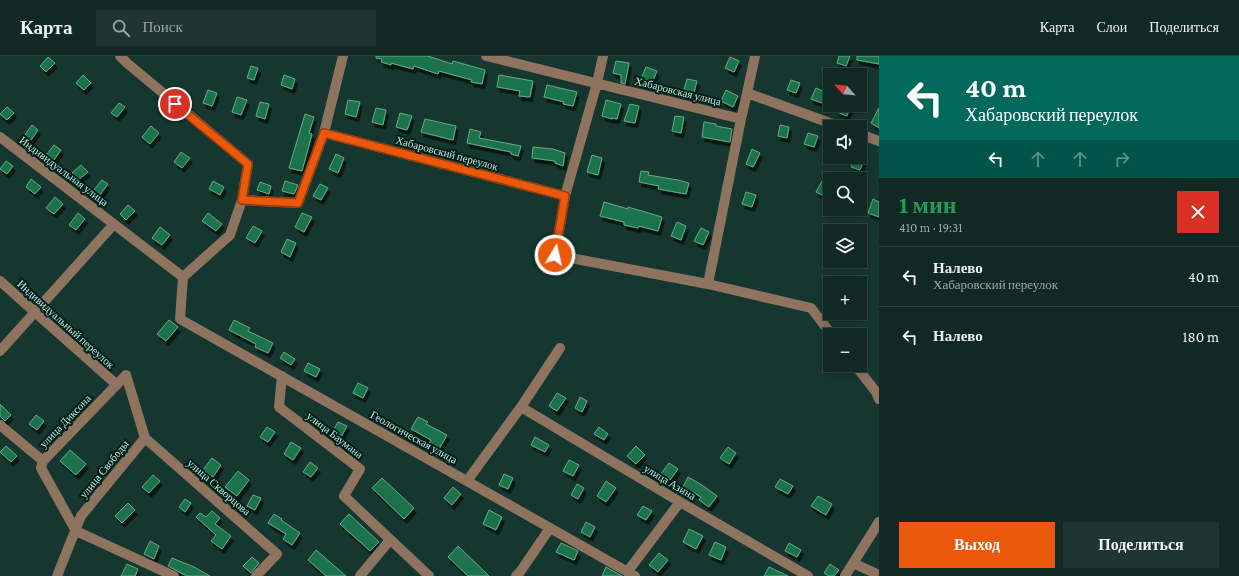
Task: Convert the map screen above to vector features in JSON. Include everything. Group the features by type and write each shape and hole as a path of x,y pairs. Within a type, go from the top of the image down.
{"street":[{"path":"120,56 248,164 242,200 230,235 183,277"},
{"path":"242,200 298,203 324,133 343,56"},
{"name":"Хабаровская улица","path":"486,56 741,119"},
{"path":"603,56 597,83 565,196 555,255 708,284 811,308 827,328"},
{"path":"708,284 755,56"},
{"path":"747,93 823,121"},
{"name":"Хабаровский переулок","path":"324,133 565,196"},
{"path":"867,137 879,141"},
{"name":"Индивидуальная улица","path":"0,138 183,277"},
{"path":"0,351 114,224"},
{"name":"Геологическая улица","path":"183,277 180,319 631,574"},
{"name":"Индивидуальный переулок","path":"0,281 117,385"},
{"path":"467,481 521,407 560,348"},
{"path":"860,372 876,392 879,399"},
{"name":"улица Диксона","path":"76,531 41,468 43,461 126,375"},
{"name":"улица Свободы","path":"58,576 81,516 145,438 126,375"},
{"name":"улица Баумана","path":"282,376 279,407 360,469 344,496 428,576"},
{"name":"улица Азина","path":"521,407 808,576"},
{"path":"0,425 43,461"},
{"name":"улица Скворцова","path":"145,438 277,554 256,576"},
{"path":"631,574 680,502"},
{"path":"845,576 879,522"},
{"path":"516,576 550,528"},
{"path":"76,531 174,576"},
{"path":"360,576 390,540"},
{"path":"853,563 879,575"}],"building":[{"path":"376,56 428,56 452,64 453,61 485,70 482,84 471,82 472,80 439,71 438,74 414,66 413,69 391,63 391,65 381,62 382,59 376,58"},
{"path":"839,56 850,56 846,66 837,63"},
{"path":"857,56 879,56 879,64 857,60"},
{"path":"48,57 55,63 46,72 40,66"},
{"path":"730,57 739,61 734,72 725,68"},
{"path":"616,61 629,63 625,84 621,83 621,75 613,73"},
{"path":"251,66 258,68 254,80 247,78"},
{"path":"646,67 657,71 652,83 641,79"},
{"path":"83,75 91,83 84,90 76,83"},
{"path":"284,75 295,79 292,89 281,85"},
{"path":"499,75 533,81 530,97 519,96 520,91 497,87"},
{"path":"687,79 697,81 693,96 683,93"},
{"path":"791,80 800,83 796,93 787,90"},
{"path":"547,85 577,92 573,106 544,97"},
{"path":"816,88 823,91 822,103 811,99"},
{"path":"208,90 217,93 212,106 203,103"},
{"path":"726,90 738,96 733,107 721,101"},
{"path":"237,97 247,100 241,115 232,112"},
{"path":"348,100 360,102 356,117 345,114"},
{"path":"606,100 621,104 617,119 602,116"},
{"path":"260,102 269,104 265,119 256,116"},
{"path":"119,103 125,107 117,117 111,113"},
{"path":"630,104 639,106 635,123 624,121"},
{"path":"7,107 14,113 7,120 0,114"},
{"path":"376,108 386,110 383,125 372,122"},
{"path":"879,108 879,128 871,123"},
{"path":"837,112 848,112 847,116"},
{"path":"400,113 412,116 407,130 396,127"},
{"path":"305,114 314,117 309,133 312,134 302,171 289,168"},
{"path":"675,116 684,117 681,133 672,131"},
{"path":"425,119 456,126 453,140 421,132"},
{"path":"704,122 732,129 730,142 702,137"},
{"path":"32,125 38,130 31,140 24,136"},
{"path":"780,125 789,127 787,138 778,136"},
{"path":"151,126 159,133 150,144 142,137"},
{"path":"470,129 481,132 479,138 521,146 518,156 511,154 511,152 467,143"},
{"path":"808,133 818,136 814,147 804,144"},
{"path":"54,145 61,150 54,160 47,154"},
{"path":"533,147 553,149 565,153 563,166 555,163 555,161 532,158"},
{"path":"752,149 760,153 753,167 746,164"},
{"path":"181,152 190,158 182,168 174,162"},
{"path":"336,154 344,158 338,173 329,169"},
{"path":"592,155 602,158 598,175 587,172"},
{"path":"6,161 13,166 7,174 0,169"},
{"path":"852,164 862,164 860,170 851,167"},
{"path":"81,165 88,172 78,180 72,173"},
{"path":"641,171 649,172 648,175 689,183 686,194 658,189 659,186 639,182"},
{"path":"31,179 41,187 35,194 26,187"},
{"path":"102,180 108,184 99,196 93,191"},
{"path":"213,181 224,187 220,195 209,189"},
{"path":"285,181 298,185 294,194 282,191"},
{"path":"822,181 823,196 816,192"},
{"path":"260,182 271,186 269,194 257,190"},
{"path":"320,184 328,188 321,200 313,196"},
{"path":"746,192 756,195 752,207 742,204"},
{"path":"55,197 63,204 54,214 46,208"},
{"path":"873,199 879,202 879,217 868,213"},
{"path":"604,202 662,217 658,231 639,226 638,228 624,225 624,222 600,216"},
{"path":"128,205 135,211 126,220 120,214"},
{"path":"78,213 85,219 76,230 69,225"},
{"path":"208,213 222,224 216,231 202,221"},
{"path":"302,213 312,217 304,232 295,227"},
{"path":"677,222 686,226 681,240 671,236"},
{"path":"253,226 262,231 255,243 246,238"},
{"path":"160,227 170,235 162,245 152,238"},
{"path":"701,228 709,232 703,245 694,241"},
{"path":"287,239 296,243 290,257 281,252"},
{"path":"169,320 178,327 166,341 157,334"},
{"path":"234,320 250,328 248,331 273,343 268,353 255,347 256,344 229,330"},
{"path":"284,352 295,359 291,365 280,358"},
{"path":"308,363 320,369 316,377 304,371"},
{"path":"358,383 368,388 363,398 353,393"},
{"path":"557,393 566,398 557,411 549,406"},
{"path":"580,397 587,401 582,412 575,408"},
{"path":"0,404 11,415 5,421 0,416"},
{"path":"36,415 44,421 37,430 29,424"},
{"path":"418,417 428,422 426,424 447,435 438,451 428,446 431,440 411,429"},
{"path":"338,422 347,426 340,439 331,434"},
{"path":"267,427 275,432 268,442 260,437"},
{"path":"599,427 608,434 604,440 594,434"},
{"path":"535,437 549,445 545,452 531,445"},
{"path":"291,442 301,448 293,460 284,454"},
{"path":"6,446 17,456 11,462 0,452"},
{"path":"636,446 645,455 636,464 627,456"},
{"path":"728,447 736,453 729,464 720,458"},
{"path":"70,450 86,464 76,475 60,461"},
{"path":"212,458 221,465 213,477 203,470"},
{"path":"569,460 579,465 573,476 563,471"},
{"path":"310,462 318,468 311,477 303,472"},
{"path":"669,463 678,469 670,480 661,474"},
{"path":"238,471 249,480 237,496 225,487"},
{"path":"504,474 513,478 508,489 499,485"},
{"path":"153,475 160,481 149,493 142,487"},
{"path":"688,477 717,496 709,507 699,500 701,497 683,487"},
{"path":"382,478 414,508 404,519 372,488"},
{"path":"780,479 793,486 788,494 775,487"},
{"path":"606,481 616,488 606,502 597,496"},
{"path":"577,484 584,488 578,499 571,495"},
{"path":"453,487 461,494 452,505 444,498"},
{"path":"253,495 261,498 255,510 247,506"},
{"path":"818,496 832,504 826,515 811,506"},
{"path":"185,499 191,503 185,512 179,507"},
{"path":"128,503 135,510 122,523 115,516"},
{"path":"643,506 652,511 646,520 637,515"},
{"path":"489,510 502,517 496,530 483,524"},
{"path":"212,511 220,518 215,524 231,536 222,549 211,541 216,535 196,517 200,513 206,517"},
{"path":"274,514 300,533 292,545 283,539 286,534 268,523"},
{"path":"349,514 379,542 370,551 340,524"},
{"path":"586,522 595,527 590,537 581,532"},
{"path":"689,529 703,536 696,549 683,542"},
{"path":"150,541 159,546 154,559 144,554"},
{"path":"715,542 726,547 721,560 709,555"},
{"path":"561,543 578,551 574,560 556,552"},
{"path":"789,543 801,550 797,557 785,551"},
{"path":"458,546 489,576 468,576 448,557"},
{"path":"316,550 346,576 326,576 308,560"},
{"path":"659,553 668,560 658,572 649,565"},
{"path":"252,557 259,563 251,573 243,566"},
{"path":"172,558 194,567 210,576 187,576 168,566"},
{"path":"127,564 138,569 135,576 121,576"},
{"path":"830,564 839,570 834,576 829,576 824,573"},
{"path":"606,567 622,576 602,576"},
{"path":"769,567 788,576 764,576"}],"route":[{"path":"175,104 248,164 242,200 298,203 324,133 565,196 555,255"}]}
